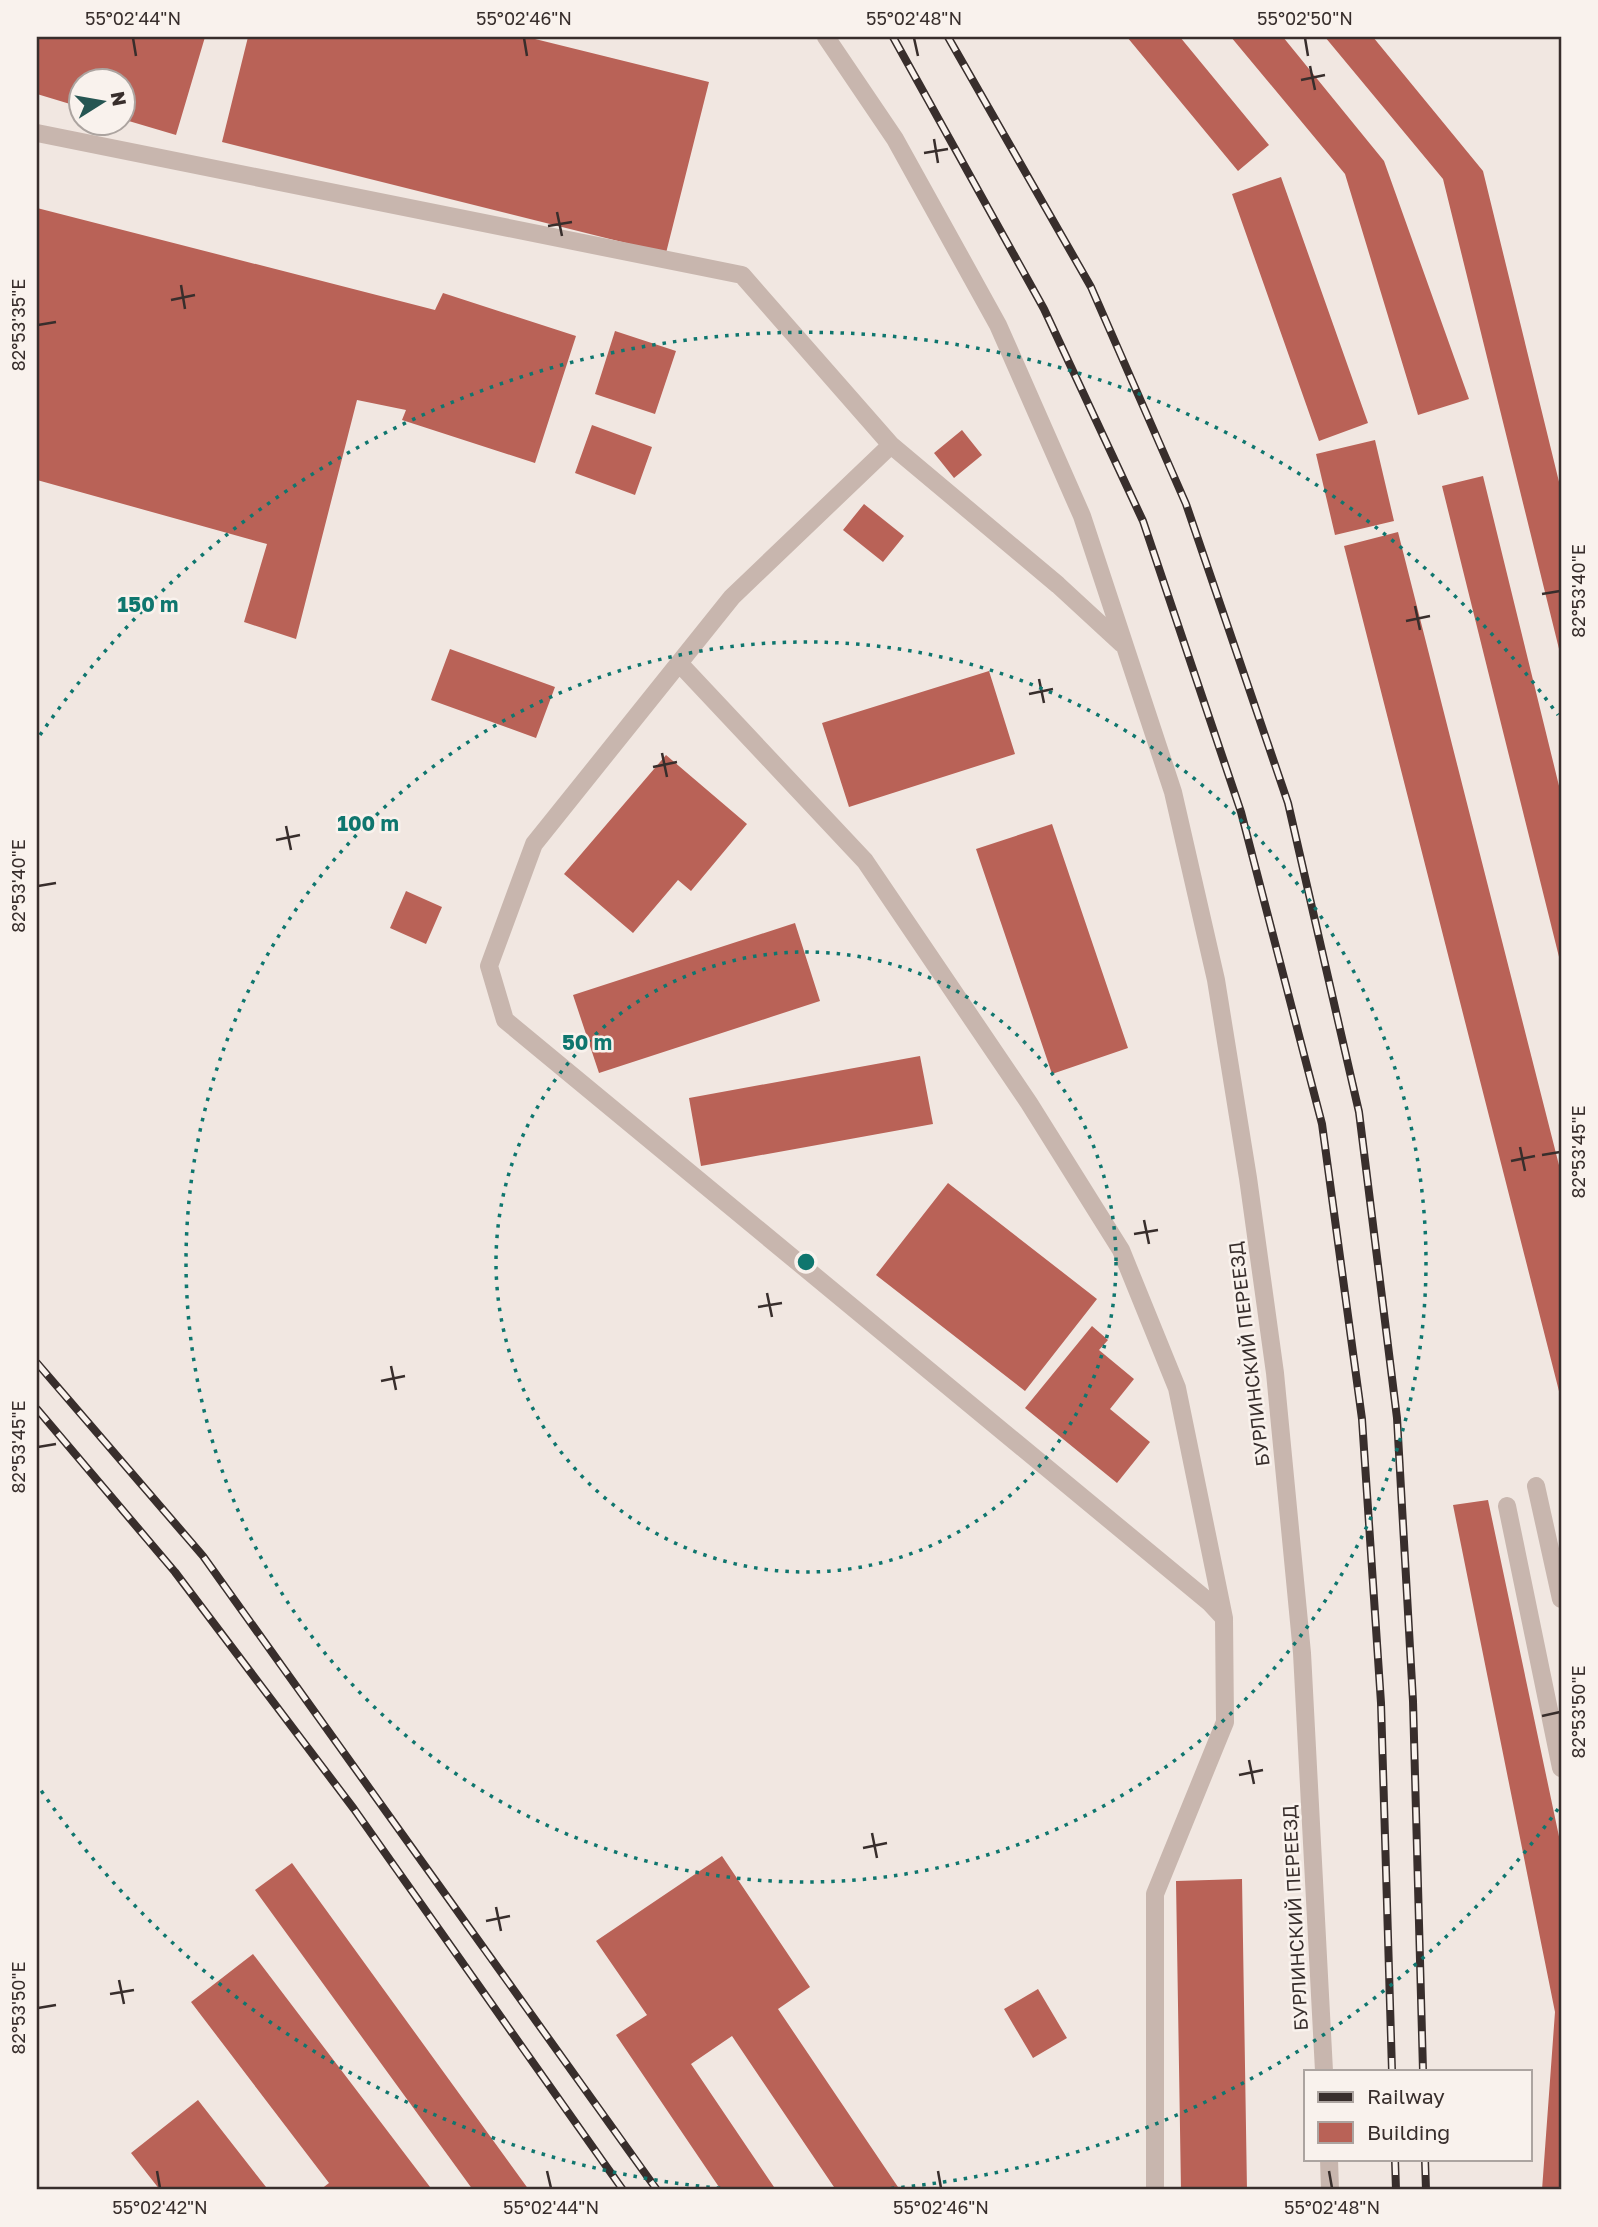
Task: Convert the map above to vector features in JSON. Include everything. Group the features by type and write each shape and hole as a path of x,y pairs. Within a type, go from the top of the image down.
{"lane":[{"name":"БУРЛИНСКИЙ ПЕРЕЕЗД","path":"826,37 895,139 998,325 1082,516 1173,792 1216,980 1248,1178 1275,1373 1302,1653 1324,2070"},
{"path":"37,133 742,275 891,445 1058,585 1125,647"},
{"path":"891,445 732,597 534,844 489,966 505,1020 1209,1602 1224,1618"},
{"path":"679,663 865,861 1029,1103 1121,1250 1177,1388 1224,1618 1225,1722 1155,1894 1155,2190"},
{"path":"1536,1486 1561,1599"},
{"path":"1507,1506 1561,1768"},
{"path":"1329,2160 1330,2190"}],"building":[{"path":"37,37 205,37 176,135 136,123 136,66 66,66 66,103 37,94"},
{"path":"248,37 527,37 709,82 666,253 222,142"},
{"path":"1127,37 1180,37 1269,145 1238,171"},
{"path":"1231,37 1283,37 1384,161 1469,399 1418,415 1345,174"},
{"path":"1325,37 1373,37 1483,171 1561,490 1561,657 1443,179"},
{"path":"1281,177 1368,423 1319,441 1232,194"},
{"path":"37,208 435,310 443,293 576,336 535,463 402,420 406,410 357,400 296,639 244,622 267,544 37,480"},
{"path":"615,331 676,351 655,414 595,394"},
{"path":"592,425 652,447 635,495 575,473"},
{"path":"962,430 982,455 954,478 934,453"},
{"path":"1375,440 1394,521 1335,535 1316,454"},
{"path":"1483,476 1561,794 1561,965 1442,486"},
{"path":"864,504 904,536 883,562 843,530"},
{"path":"1398,532 1561,1173 1561,1399 1344,546"},
{"path":"450,649 555,687 536,738 431,700"},
{"path":"989,671 1015,754 849,807 822,723"},
{"path":"666,755 747,824 691,891 678,880 633,933 564,874"},
{"path":"1052,824 1128,1048 1052,1074 976,849"},
{"path":"406,891 442,907 426,944 390,928"},
{"path":"795,923 820,1001 599,1073 573,995"},
{"path":"920,1056 933,1124 701,1166 689,1098"},
{"path":"948,1183 1097,1299 1025,1391 876,1275"},
{"path":"1092,1326 1108,1340 1099,1350 1134,1379 1110,1409 1150,1442 1117,1483 1025,1408"},
{"path":"1488,1500 1561,1846 1561,2190 1542,2190 1555,2012 1453,1505"},
{"path":"722,1856 810,1987 778,2009 900,2190 836,2190 732,2036 691,2064 776,2190 721,2190 616,2035 647,2015 596,1941"},
{"path":"292,1863 529,2190 473,2190 255,1890"},
{"path":"1242,1879 1247,2190 1181,2190 1176,1881"},
{"path":"253,1954 430,2187 425,2190 320,2190 329,2183 191,2002"},
{"path":"1038,1989 1067,2038 1033,2058 1004,2009"},
{"path":"198,2100 266,2187 261,2190 160,2190 131,2153"}],"railway":[{"path":"893,37 1044,309 1143,521 1241,812 1322,1124 1362,1419 1381,1703 1392,2070"},
{"path":"948,37 1091,287 1186,504 1288,803 1359,1112 1397,1418 1413,1701 1423,2070"},
{"path":"37,1363 203,1556 657,2190"},
{"path":"37,1409 175,1572 354,1809 623,2190"},
{"path":"1395,2160 1396,2190"},
{"path":"1425,2160 1426,2190"}]}
